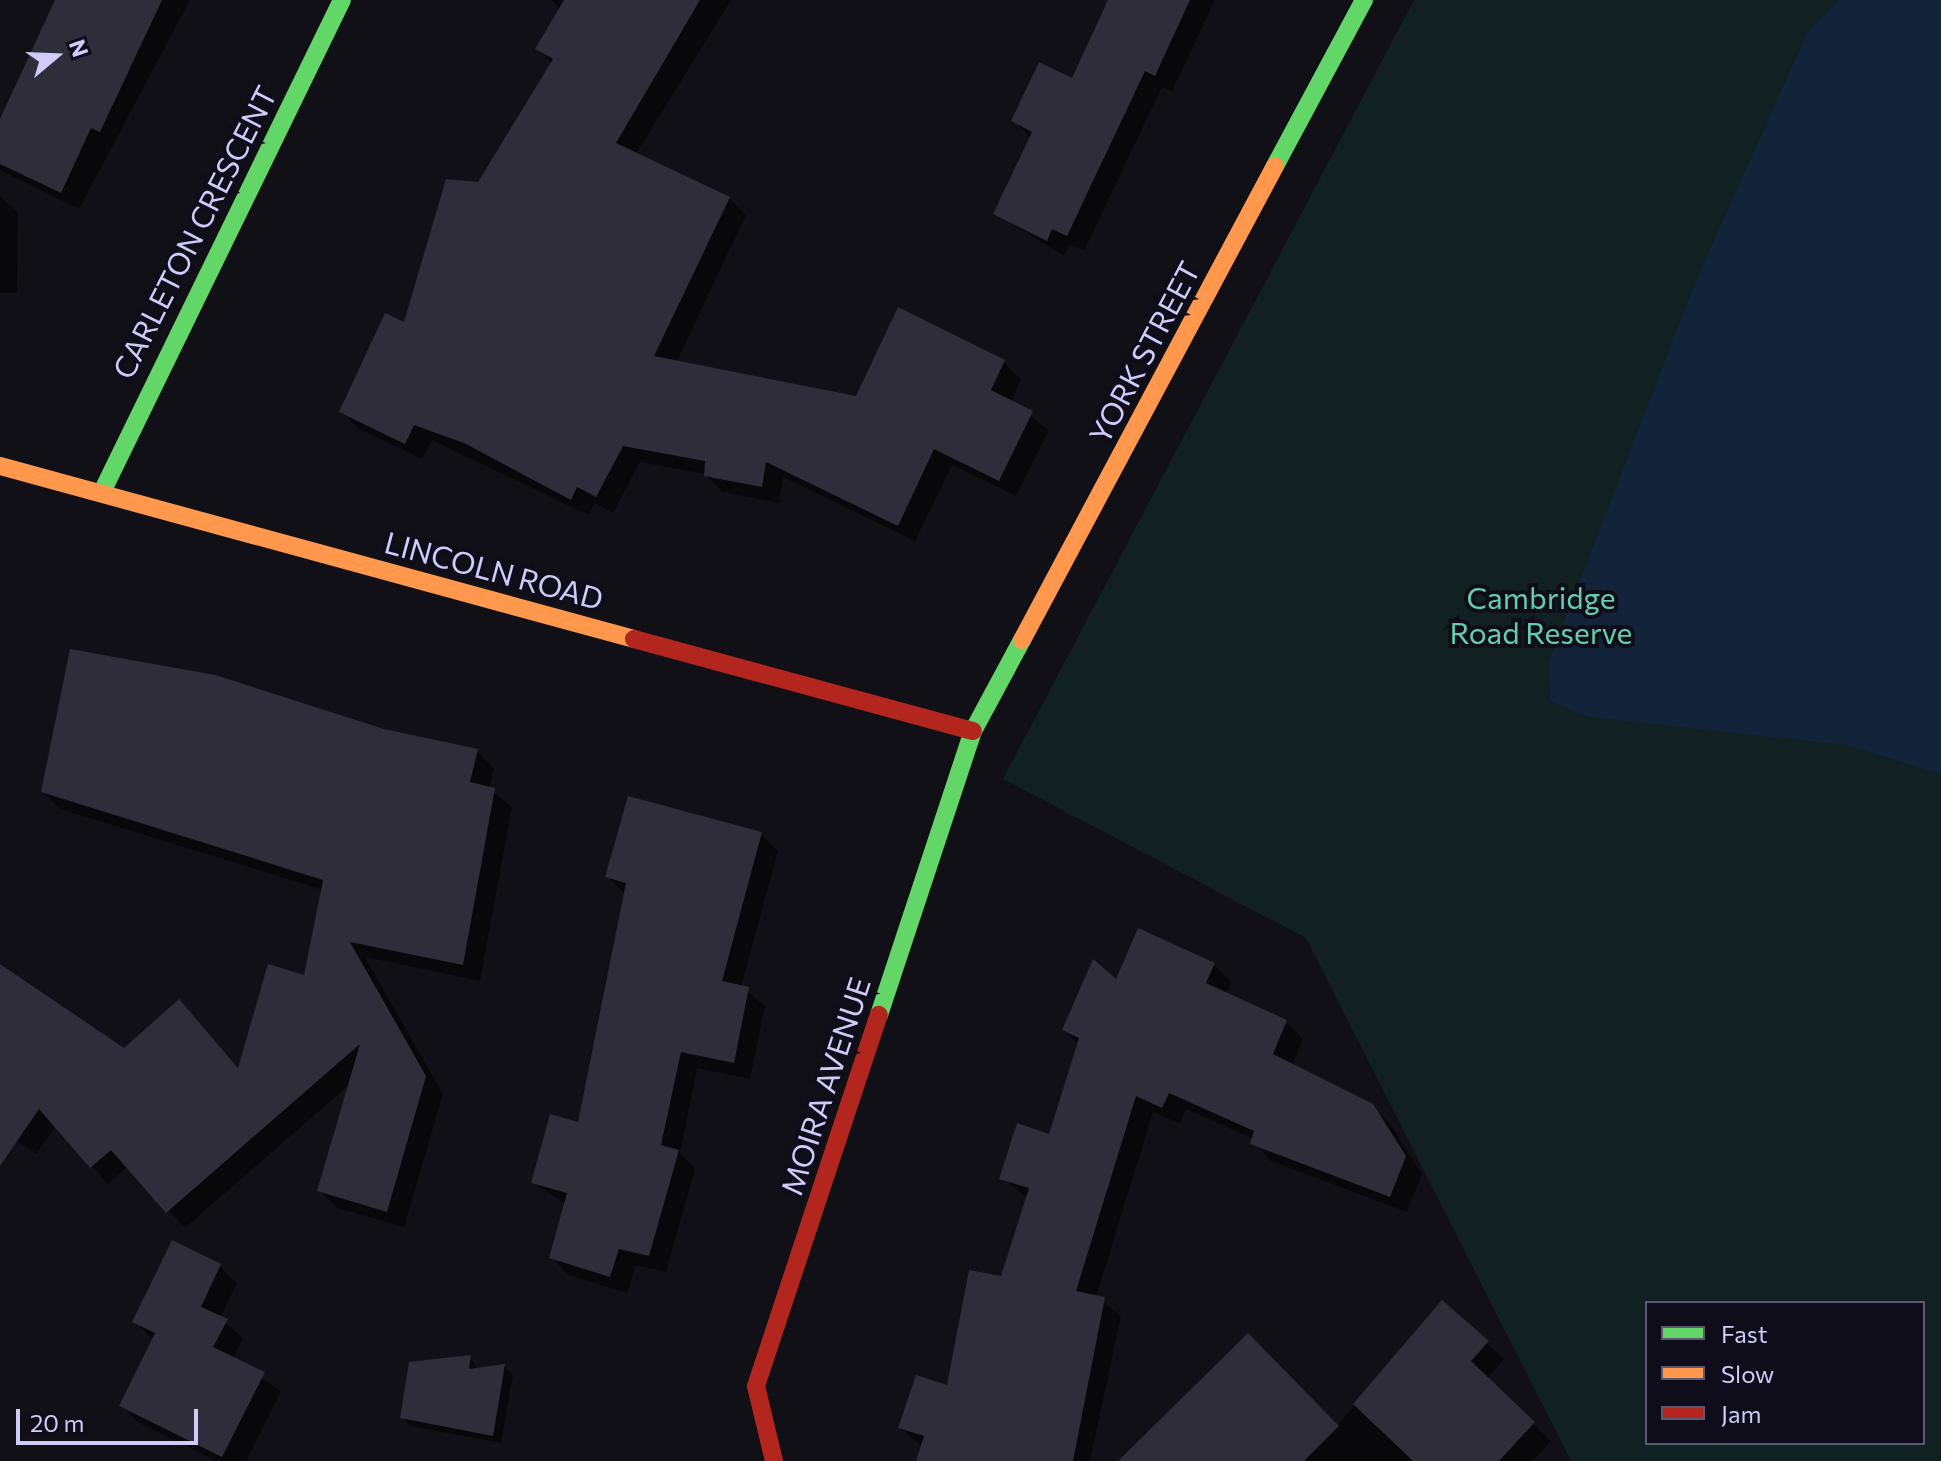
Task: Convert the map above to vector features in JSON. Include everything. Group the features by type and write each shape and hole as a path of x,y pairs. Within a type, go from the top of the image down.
{"street":[{"name":"CARLETON CRESCENT","path":"102,492 342,0"},
{"name":"YORK STREET","path":"973,731 1364,0"},
{"name":"LINCOLN ROAD","path":"0,466 973,731"},
{"name":"MOIRA AVENUE","path":"774,1461 756,1386 973,731"}],"green space":[{"name":"Cambridge Road Reserve","path":"1414,0 1941,0 1941,1461 1571,1461 1306,938 1003,779"}],"water":[{"path":"1839,0 1941,0 1941,774 1846,745 1589,717 1550,701 1549,661 1695,283 1808,31"}],"building":[{"path":"55,0 162,0 100,132 91,128 61,193 0,164 0,119"},
{"path":"564,0 700,0 616,143 730,197 654,356 856,396 898,307 1005,360 991,390 1033,411 999,481 934,449 898,526 766,462 762,487 704,476 705,461 623,446 596,497 577,487 571,500 464,443 414,425 405,444 339,412 385,313 404,322 446,179 478,182 553,59 535,49"},
{"path":"1108,0 1190,0 1155,76 1145,71 1067,236 1052,229 1047,241 993,214 1032,132 1011,121 1039,62 1072,78"},
{"path":"70,649 215,675 384,729 478,749 470,782 495,788 463,965 350,942 426,1076 387,1212 317,1191 360,1044 166,1213 111,1150 90,1168 39,1109 0,1166 0,964 124,1048 179,999 238,1068 268,964 304,975 323,880 41,792"},
{"path":"628,796 762,832 722,981 749,987 734,1063 681,1052 661,1145 679,1150 649,1256 619,1249 610,1277 549,1258 567,1193 531,1183 550,1114 578,1122 626,883 605,877"},
{"path":"1138,928 1215,963 1206,983 1287,1020 1273,1054 1373,1104 1406,1156 1390,1197 1250,1144 1254,1131 1169,1093 1162,1108 1136,1096 1076,1291 1105,1297 1073,1461 916,1461 924,1436 898,1428 916,1375 947,1385 969,1270 1001,1276 1029,1188 999,1179 1017,1123 1049,1134 1079,1038 1062,1030 1093,959 1116,979"},
{"path":"172,1240 221,1264 201,1307 228,1319 213,1347 265,1372 222,1457 119,1406 155,1333 132,1322"},
{"path":"1442,1300 1489,1341 1471,1361 1535,1422 1499,1461 1413,1461 1353,1404"},
{"path":"1248,1333 1339,1426 1304,1461 1118,1461"},
{"path":"471,1355 469,1369 505,1364 493,1436 400,1418 409,1362"}],"traffic: fast":[{"path":"102,492 342,0"},
{"path":"1275,166 1364,0"},
{"path":"879,1015 973,731 1022,640"}],"traffic: slow":[{"path":"1022,640 1275,166"},
{"path":"0,466 634,639"}],"traffic: jam":[{"path":"634,639 973,731"},
{"path":"774,1461 756,1386 879,1015"}]}
